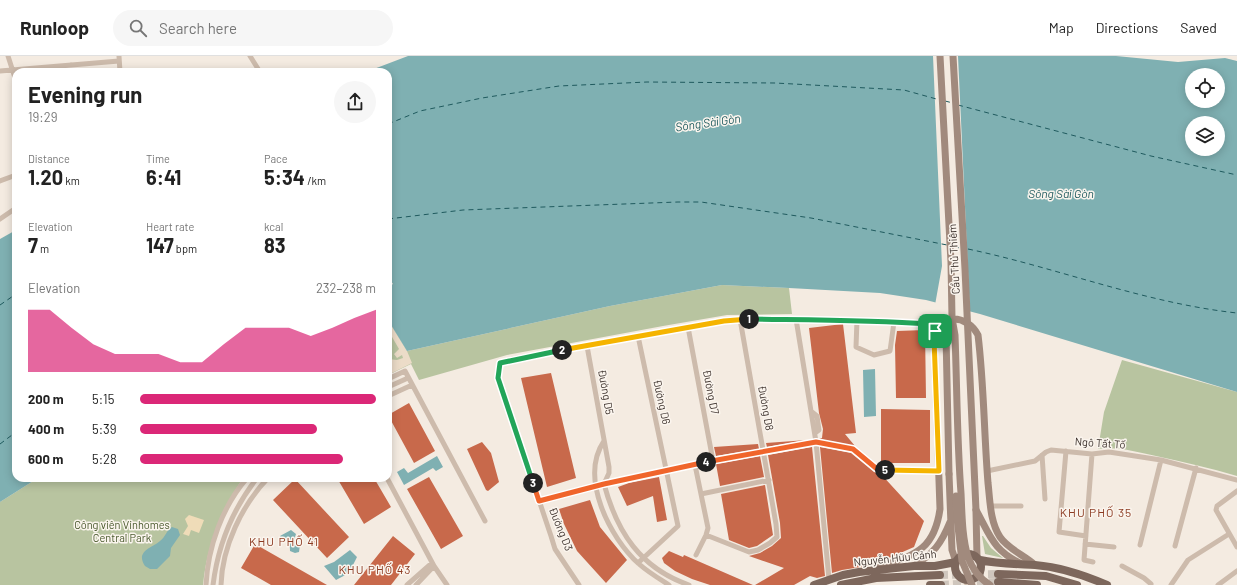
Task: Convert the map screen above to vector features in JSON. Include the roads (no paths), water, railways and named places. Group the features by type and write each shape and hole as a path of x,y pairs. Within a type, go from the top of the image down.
{"main road":[{"name":"Cầu Thủ Thiêm","path":"940,56 952,318 955,335 959,468 966,550 974,569 979,576 996,580"},
{"name":"Cầu Thủ Thiêm","path":"953,56 966,277 978,559"},
{"path":"952,318 946,335 952,550 956,562 957,573 970,581 981,564 978,559"},
{"path":"872,570 910,556 924,547 930,541 938,521 940,509 934,339 935,331 943,322 952,318 960,319 967,323 974,328 978,335 987,471 991,506 996,530 1007,545 1026,557 1035,565"},
{"name":"Cầu Thủ Thiêm","path":"959,468 956,476 958,535 962,561 970,581"},
{"path":"976,510 998,549 1009,557 1026,565"},
{"path":"914,566 937,548 951,520"},
{"name":"Nguyễn Hữu Cảnh","path":"814,585 829,579 872,570 914,566 935,566 956,562 965,554 969,554 978,559"},
{"path":"978,559 999,564 1035,565 1066,570 1107,585"},
{"path":"841,585 876,578 940,575"},
{"path":"996,580 1046,576 1076,585"},
{"path":"996,580 1037,585"},
{"path":"930,585 940,585"}],"street":[{"path":"8,56 12,68"},
{"path":"250,56 258,68"},
{"path":"36,68 119,58 120,68"},
{"path":"0,71 12,70"},
{"path":"0,181 10,178"},
{"path":"0,185 10,178"},
{"path":"0,219 12,211"},
{"path":"587,346 740,319 856,320 929,324 935,331"},
{"name":"Đường D8","path":"706,535 749,552 758,550 777,537 769,480 740,319"},
{"path":"796,320 815,434 829,579"},
{"path":"856,320 856,347 874,355 890,351 894,322"},
{"name":"Đường D7","path":"688,327 713,461"},
{"name":"Đường D6","path":"638,336 678,526 644,558"},
{"name":"Đường D3","path":"579,585 555,549 498,378 500,363 587,346"},
{"name":"Đường D5","path":"587,346 610,473 604,484"},
{"path":"392,376 404,371 485,521"},
{"path":"392,386 408,378"},
{"path":"392,394 412,385"},
{"path":"604,441 596,462 595,486 610,527 618,540 638,564 669,585"},
{"path":"539,501 604,484 763,451 816,442 853,449 877,469 939,471"},
{"name":"Ngô Tất Tố","path":"987,471 1035,461 1051,450 1092,454 1109,452 1161,460 1237,480"},
{"path":"1066,451 1059,532 1086,536"},
{"path":"1092,454 1084,560 1093,562"},
{"path":"1042,455 1045,499"},
{"path":"1140,545 1161,460"},
{"path":"695,465 708,528 696,555"},
{"path":"1175,546 1196,468"},
{"path":"701,494 769,480"},
{"path":"206,585 209,558 220,524 232,499 244,482"},
{"path":"213,585 215,568 223,536 239,504 254,482"},
{"path":"220,585 224,562 235,530 251,500 265,482"},
{"path":"389,482 433,564 447,585"},
{"path":"604,484 618,523 626,537 644,558 674,580 689,585"},
{"path":"1237,491 1217,506 1216,510 1237,547"},
{"path":"991,506 1021,506"},
{"path":"1171,585 1188,560 1229,534"},
{"path":"1085,544 1114,547"},
{"path":"638,564 644,558"},
{"path":"407,585 433,564"},
{"path":"416,585 433,564"},
{"path":"1122,566 1144,578 1151,585"},
{"path":"1218,585 1237,572"},
{"path":"970,581 984,585"}],"water":[{"name":"Sông Sài Gòn","path":"408,56 1116,56 1178,62 1225,58 1237,61 1237,392 980,314 926,300 880,293 789,288 722,285 610,306 407,351 392,327 392,68 376,68"},
{"path":"12,232 12,482 32,482 0,502 0,239"},
{"path":"875,369 876,416 864,417 863,370"},
{"path":"437,456 443,467 436,471 433,468 404,485 397,472 404,468 408,473"},
{"path":"172,527 178,529 180,535 171,548 170,556 157,569 150,569 145,566 142,561 143,553 162,539"},
{"path":"291,530 296,534 294,540 300,545 299,552 295,553 290,551 290,546 288,543 281,539 280,536"},
{"path":"350,550 357,557 349,573 336,580 324,566 334,562"}],"tunnel":[{"path":"940,575 998,574"},
{"path":"941,585 998,582"}],"district":[{"name":"KHU PHỐ 35","path":"1096,513"},
{"name":"KHU PHỐ 41","path":"284,542"},
{"name":"KHU PHỐ 43","path":"375,570"}],"park label":[{"name":"Công viên Vinhomes Central Park","path":"122,531"}]}
